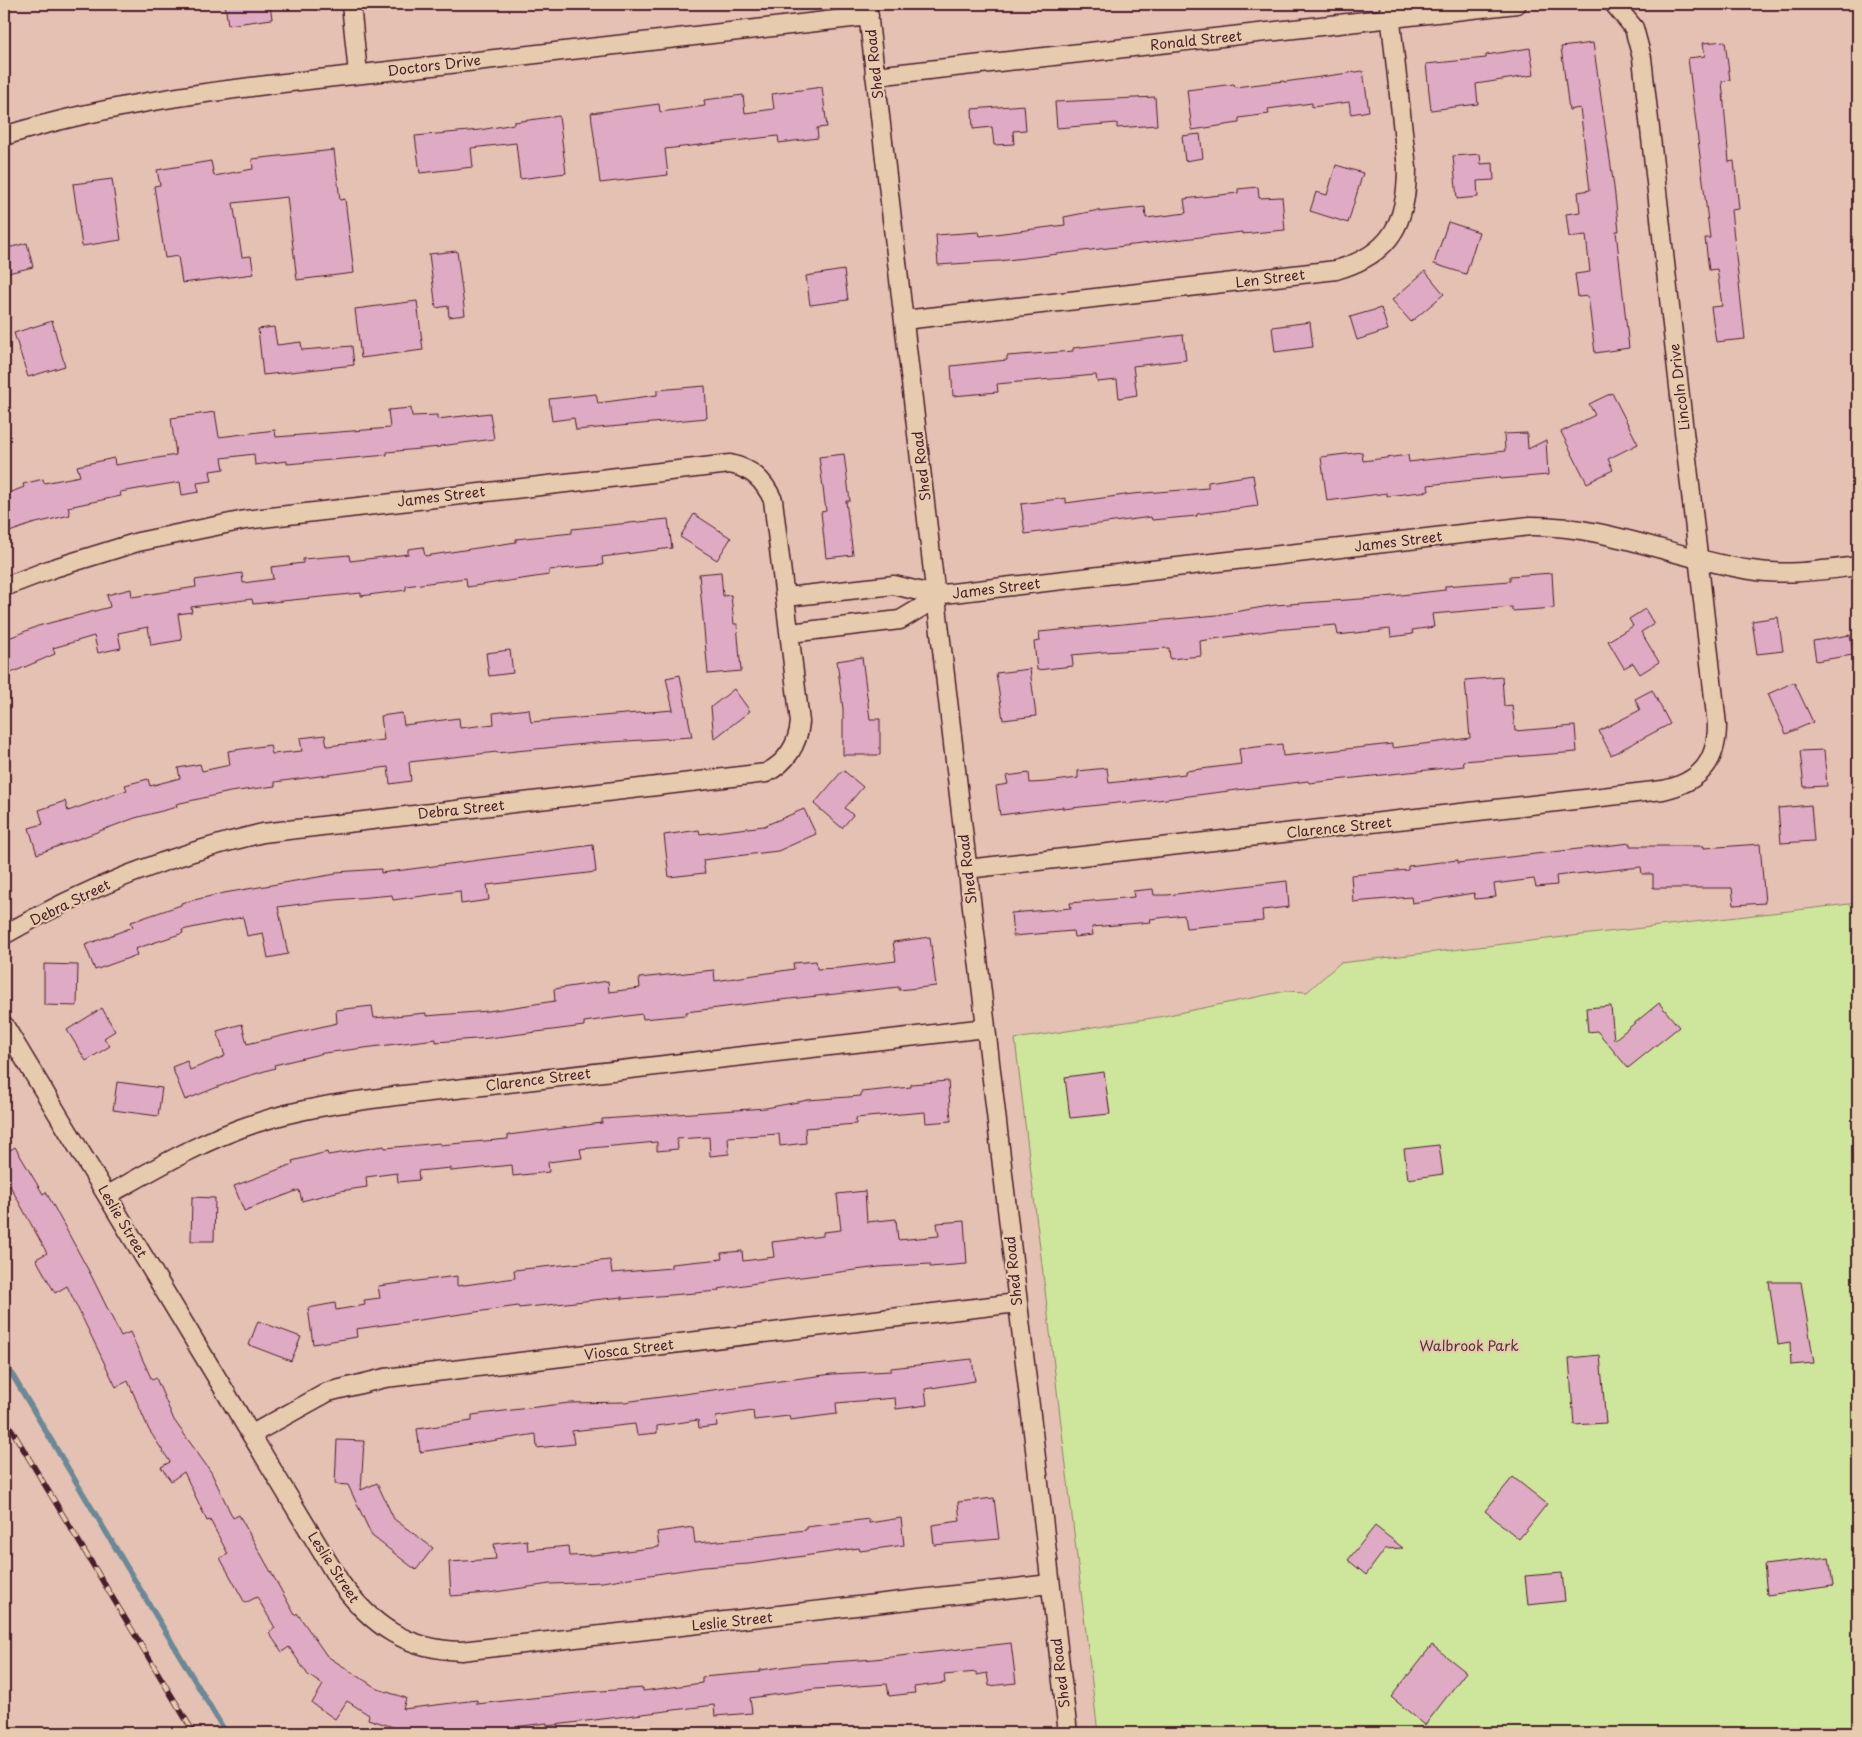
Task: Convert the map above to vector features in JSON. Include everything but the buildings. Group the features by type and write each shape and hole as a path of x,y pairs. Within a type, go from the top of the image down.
{"street":[{"path":"351,4 358,74"},
{"name":"Ronald Street","path":"875,76 1390,11 1517,4"},
{"name":"Lincoln Drive","path":"1617,6 1634,28 1642,58 1717,725 1715,746 1704,768"},
{"name":"Doctors Drive","path":"4,136 78,115 164,98 868,10"},
{"name":"Shed Road","path":"868,10 1068,1733"},
{"name":"Len Street","path":"904,320 1336,270 1369,257 1385,245 1395,232 1407,194 1407,168 1390,11"},
{"name":"James Street","path":"4,587 54,568 130,544 229,523 730,464 750,470 767,488 772,500 786,597 788,625 900,620 922,607 935,595"},
{"name":"James Street","path":"786,597 894,585 935,595 1530,526 1554,526 1591,531 1699,559 1753,570 1782,573 1858,566"},
{"name":"Debra Street","path":"4,935 66,902 133,873 210,846 263,833 766,774 783,761 796,744 799,734 800,722 788,625"},
{"name":"Clarence Street","path":"967,869 1664,790 1687,783 1704,768"},
{"name":"Leslie Street","path":"4,1025 353,1600 378,1624 393,1635 442,1650 471,1650 1050,1584"},
{"name":"Clarence Street","path":"108,1195 170,1160 231,1132 290,1113 395,1096 986,1028"},
{"name":"Viosca Street","path":"252,1434 328,1392 385,1378 1017,1303"}],"green space":[{"name":"Walbrook Park","path":"1858,903 1858,1733 1098,1733 1015,1039 1159,1017 1286,991 1307,992 1340,963"}],"waterway":[{"path":"4,1361 226,1733"}],"railway":[{"path":"4,1417 194,1733"}]}
